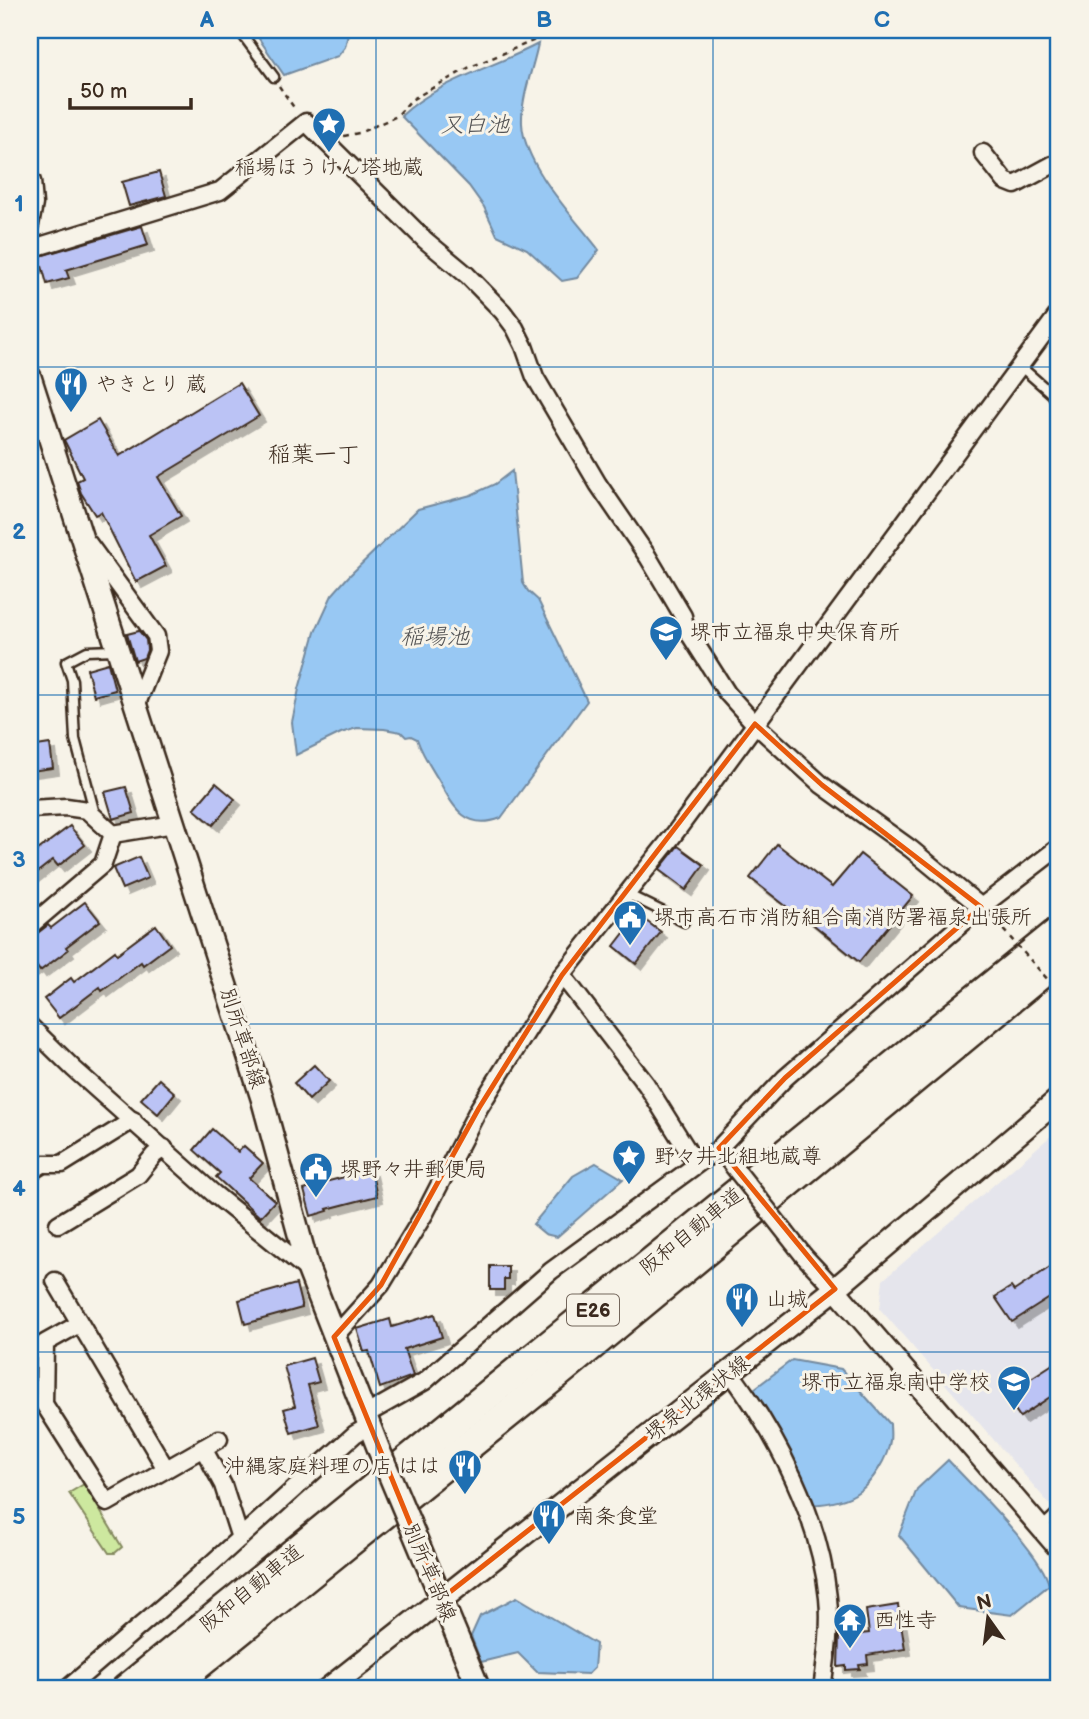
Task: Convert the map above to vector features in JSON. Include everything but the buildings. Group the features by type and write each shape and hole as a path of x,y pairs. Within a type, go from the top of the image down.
{"highway":[{"name":"阪和自動車道","path":"126,1689 1059,931"},
{"name":"阪和自動車道","path":"168,1689 546,1384 1059,959"}],"main road":[{"name":"別所草部線","path":"30,377 262,1098 309,1271 379,1450 479,1689"},
{"name":"堺泉北環状線","path":"328,1689 835,1289 1059,1099"}],"street":[{"path":"30,249 220,191 306,122 425,240 467,275 509,320 524,346 535,377 598,484 648,557 683,615 685,627 727,693 755,724 822,785 911,849 986,911"},
{"path":"983,153 1005,181 1015,185 1052,164 1059,163"},
{"path":"30,225 34,204 32,181"},
{"path":"334,1337 387,1275 425,1213 479,1108 562,975 672,837 1059,313"},
{"path":"79,529 156,636 158,651 136,706"},
{"path":"30,809 66,807 88,810 113,834"},
{"path":"113,834 174,824"},
{"path":"30,926 103,864 113,834"},
{"path":"67,1689 240,1538 367,1420 425,1381 551,1271 696,1164 722,1153 785,1078 1059,847"},
{"path":"562,975 646,1084 696,1164"},
{"path":"30,1026 74,1069 213,1193 309,1271"},
{"path":"30,1172 43,1164 62,1164 133,1121"},
{"path":"58,1224 138,1175 164,1147"},
{"path":"722,1153 804,1256 1059,1549"},
{"path":"55,1281 166,1469"},
{"path":"79,1324 45,1343 44,1404 107,1503 219,1439"},
{"path":"730,1372 771,1434 798,1490 814,1535 828,1598 822,1689"},
{"path":"203,1448 223,1485 240,1538"}],"lane":[{"path":"239,30 274,77"},
{"path":"1020,366 1052,394 1059,405"},
{"path":"95,817 75,739 72,680 66,662 87,651 118,650"},
{"path":"627,894 684,922"},
{"path":"1042,1527 1059,1511"}],"path":[{"path":"324,140 359,133 397,116 411,100 468,68 555,30"},
{"path":"274,77 287,99 306,122"},
{"path":"986,911 1059,992"}],"highlighted area":[{"path":"755,724 822,785 981,907 785,1078 719,1148 835,1289 441,1599 334,1337 381,1285 479,1108 562,975"}],"shaded area":[{"name":"堺市立福泉南中学校","path":"1059,1129 1059,1515 880,1309 883,1280"}],"green space":[{"path":"84,1484 122,1547 115,1553 109,1553 69,1493"}],"water":[{"path":"253,30 349,30 345,47 338,56 284,75"},
{"name":"又白池","path":"538,44 523,103 522,123 525,139 540,173 599,250 577,278 562,281 527,249 497,235 484,207 469,186 401,116 449,84"},
{"name":"稲場池","path":"512,471 523,583 538,600 587,701 501,818 478,822 462,814 426,760 417,739 406,737 401,732 357,728 296,755 292,722 299,689 315,632 332,595 418,509 471,495 495,484"},
{"path":"596,1163 623,1179 557,1237 545,1234 533,1224 573,1176"},
{"path":"792,1360 841,1369 890,1424 889,1447 878,1469 863,1488 847,1498 810,1505 750,1392"},
{"path":"948,1460 1021,1539 1044,1572 1049,1585 1012,1615 959,1608 899,1535 917,1489"},
{"path":"517,1597 596,1644 594,1668 588,1674 537,1672 518,1653 481,1662 471,1636 480,1616"}],"place":[{"name":"稲場ほうけん塔地蔵","path":"329,154"},
{"name":"やきとり 蔵","path":"71,414"},
{"name":"堺市立福泉中央保育所","path":"666,662"},
{"name":"堺市高石市消防組合南消防署福泉出張所","path":"630,947"},
{"name":"野々井北組地蔵尊","path":"629,1186"},
{"name":"堺野々井郵便局","path":"316,1199"},
{"name":"山城","path":"742,1329"},
{"name":"堺市立福泉南中学校","path":"1014,1412"},
{"name":"沖縄家庭料理の店 はは","path":"465,1496"},
{"name":"南条食堂","path":"549,1546"},
{"name":"西性寺","path":"850,1650"}],"district":[{"name":"稲葉一丁","path":"314,454"}]}
